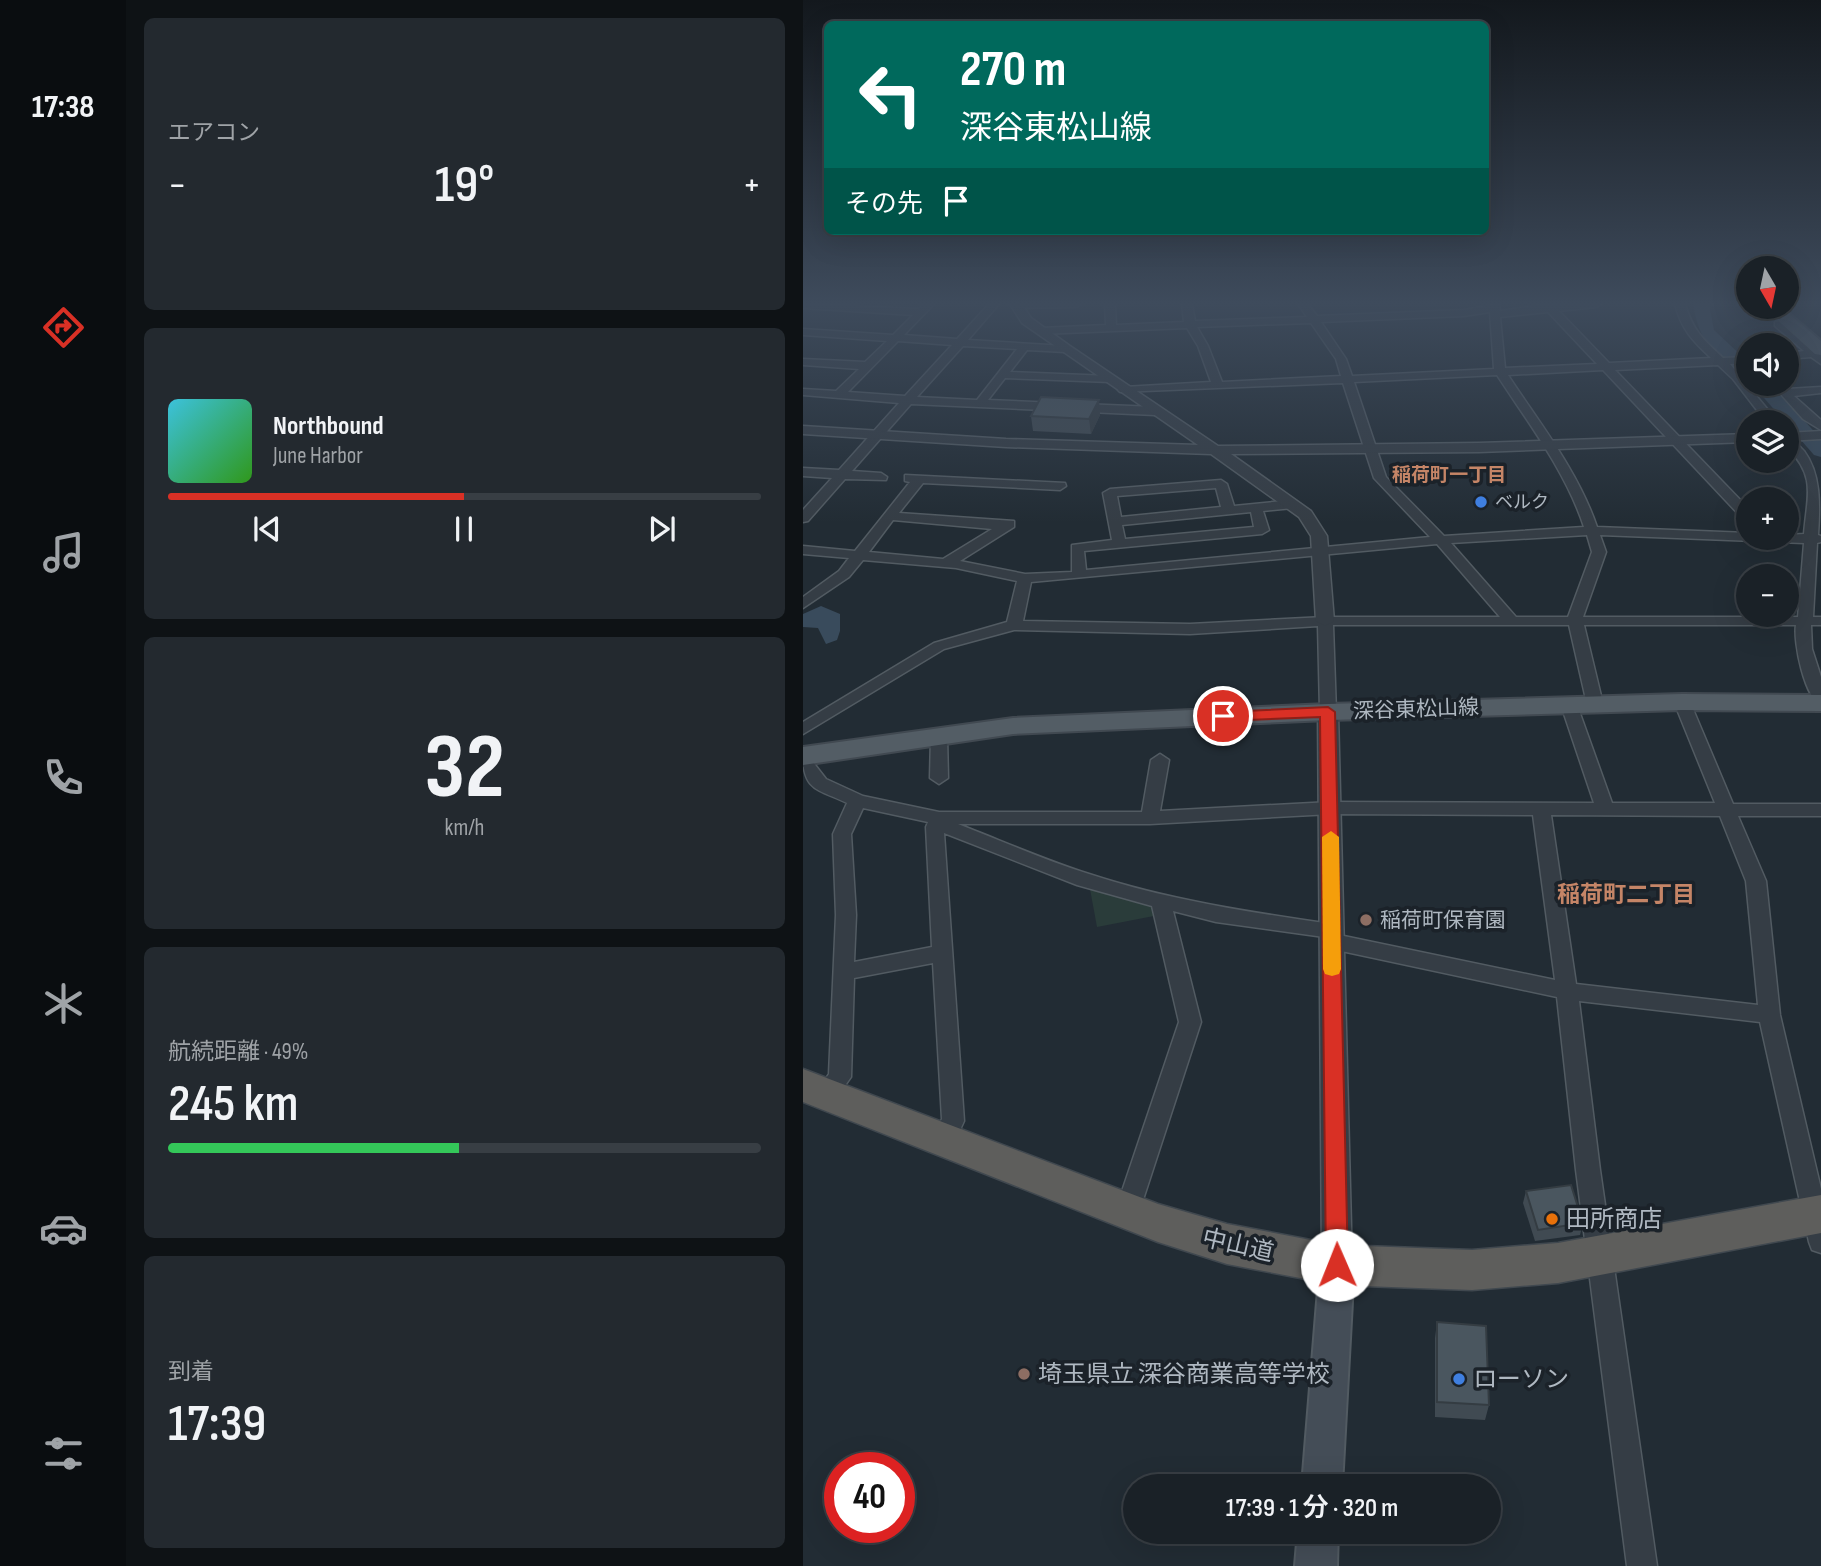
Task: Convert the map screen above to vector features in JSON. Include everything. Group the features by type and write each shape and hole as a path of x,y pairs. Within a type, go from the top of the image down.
{"highway":[{"name":"中山道","path":"814,1089 1127,1212 1227,1244 1337,1265 1472,1270 1601,1257 1819,1223"}],"main road":[{"name":"深谷東松山線","path":"803,758 1013,726 1582,704 1821,701"},
{"path":"1323,1474 1337,1265"},
{"path":"1316,1566 1317,1544"}],"street":[{"path":"839,395 857,377"},
{"path":"803,518 929,377"},
{"path":"980,403 1001,377"},
{"path":"1059,377 1110,379"},
{"path":"1107,377 1293,504 1313,525 1321,552 1328,712 1337,1265"},
{"path":"1214,377 1217,384"},
{"path":"1124,390 1390,377"},
{"path":"1504,377 1551,446 1584,507 1599,552 1575,619 1582,704 1605,808"},
{"path":"1616,377 1736,503"},
{"path":"1737,377 1763,410"},
{"path":"1348,379 1380,478 1418,515 1512,621"},
{"path":"1799,392 1821,390"},
{"path":"803,392 908,400 1155,411"},
{"path":"1788,396 1821,426"},
{"path":"803,430 877,436 1211,450 1372,450 1736,440"},
{"path":"1799,437 1821,435"},
{"path":"1799,452 1807,461 1815,479 1812,620"},
{"path":"803,472 881,477"},
{"path":"803,604 844,574 890,516 912,478 1060,486"},
{"path":"1119,544 1110,493 1221,484 1228,510"},
{"path":"1115,522 1293,504"},
{"path":"1079,575 1077,548 1261,530 1256,508"},
{"path":"890,516 1008,525 946,563"},
{"path":"803,550 946,563 1025,578 1438,540 1592,531 1736,537"},
{"path":"1014,625 1025,578"},
{"path":"803,729 939,646 1014,625 1190,629 1325,621 1812,620"},
{"path":"1812,620 1802,627 1806,654 1821,701"},
{"path":"1682,702 1756,881 1769,1015 1819,1223"},
{"path":"939,736 939,778"},
{"path":"803,758 812,776 859,801 939,818 1150,818 1330,808 1821,810"},
{"path":"1150,818 1160,760"},
{"path":"814,1089 840,1077 846,915 842,834 853,807 859,801"},
{"path":"1541,810 1642,1566"},
{"path":"939,818 950,828 1084,880 1216,915 1331,936 1567,990 1769,1015"},
{"path":"939,818 935,827 953,1121 942,1139"},
{"path":"1127,1212 1190,1022 1161,901"},
{"path":"843,972 943,953"}],"shaded area":[{"path":"1095,886 1153,901 1159,915 1097,927 1090,889"}],"water":[{"path":"821,606 840,614 837,640 826,644 818,628 803,627 803,614"}],"building":[{"path":"1041,397 1099,400 1089,419 1031,416"},
{"name":"田所商店","path":"1571,1185 1583,1223 1538,1230 1526,1191"},
{"name":"ローソン","path":"1437,1322 1486,1326 1489,1405 1437,1402"}],"waterway":[{"path":"1772,396 1821,451"}],"slow traffic":[{"path":"1331,837 1332,969"}],"place":[{"name":"ベルク","path":"1481,502"},
{"name":"稲荷町保育園","path":"1366,920"},
{"name":"田所商店","path":"1552,1219"},
{"name":"埼玉県立 深谷商業高等学校","path":"1024,1374"},
{"name":"ローソン","path":"1459,1379"}],"district":[{"name":"稲荷町一丁目","path":"1449,474"},
{"name":"稲荷町二丁目","path":"1626,894"}],"route":[{"path":"1223,716 1328,712 1337,1265"}]}
